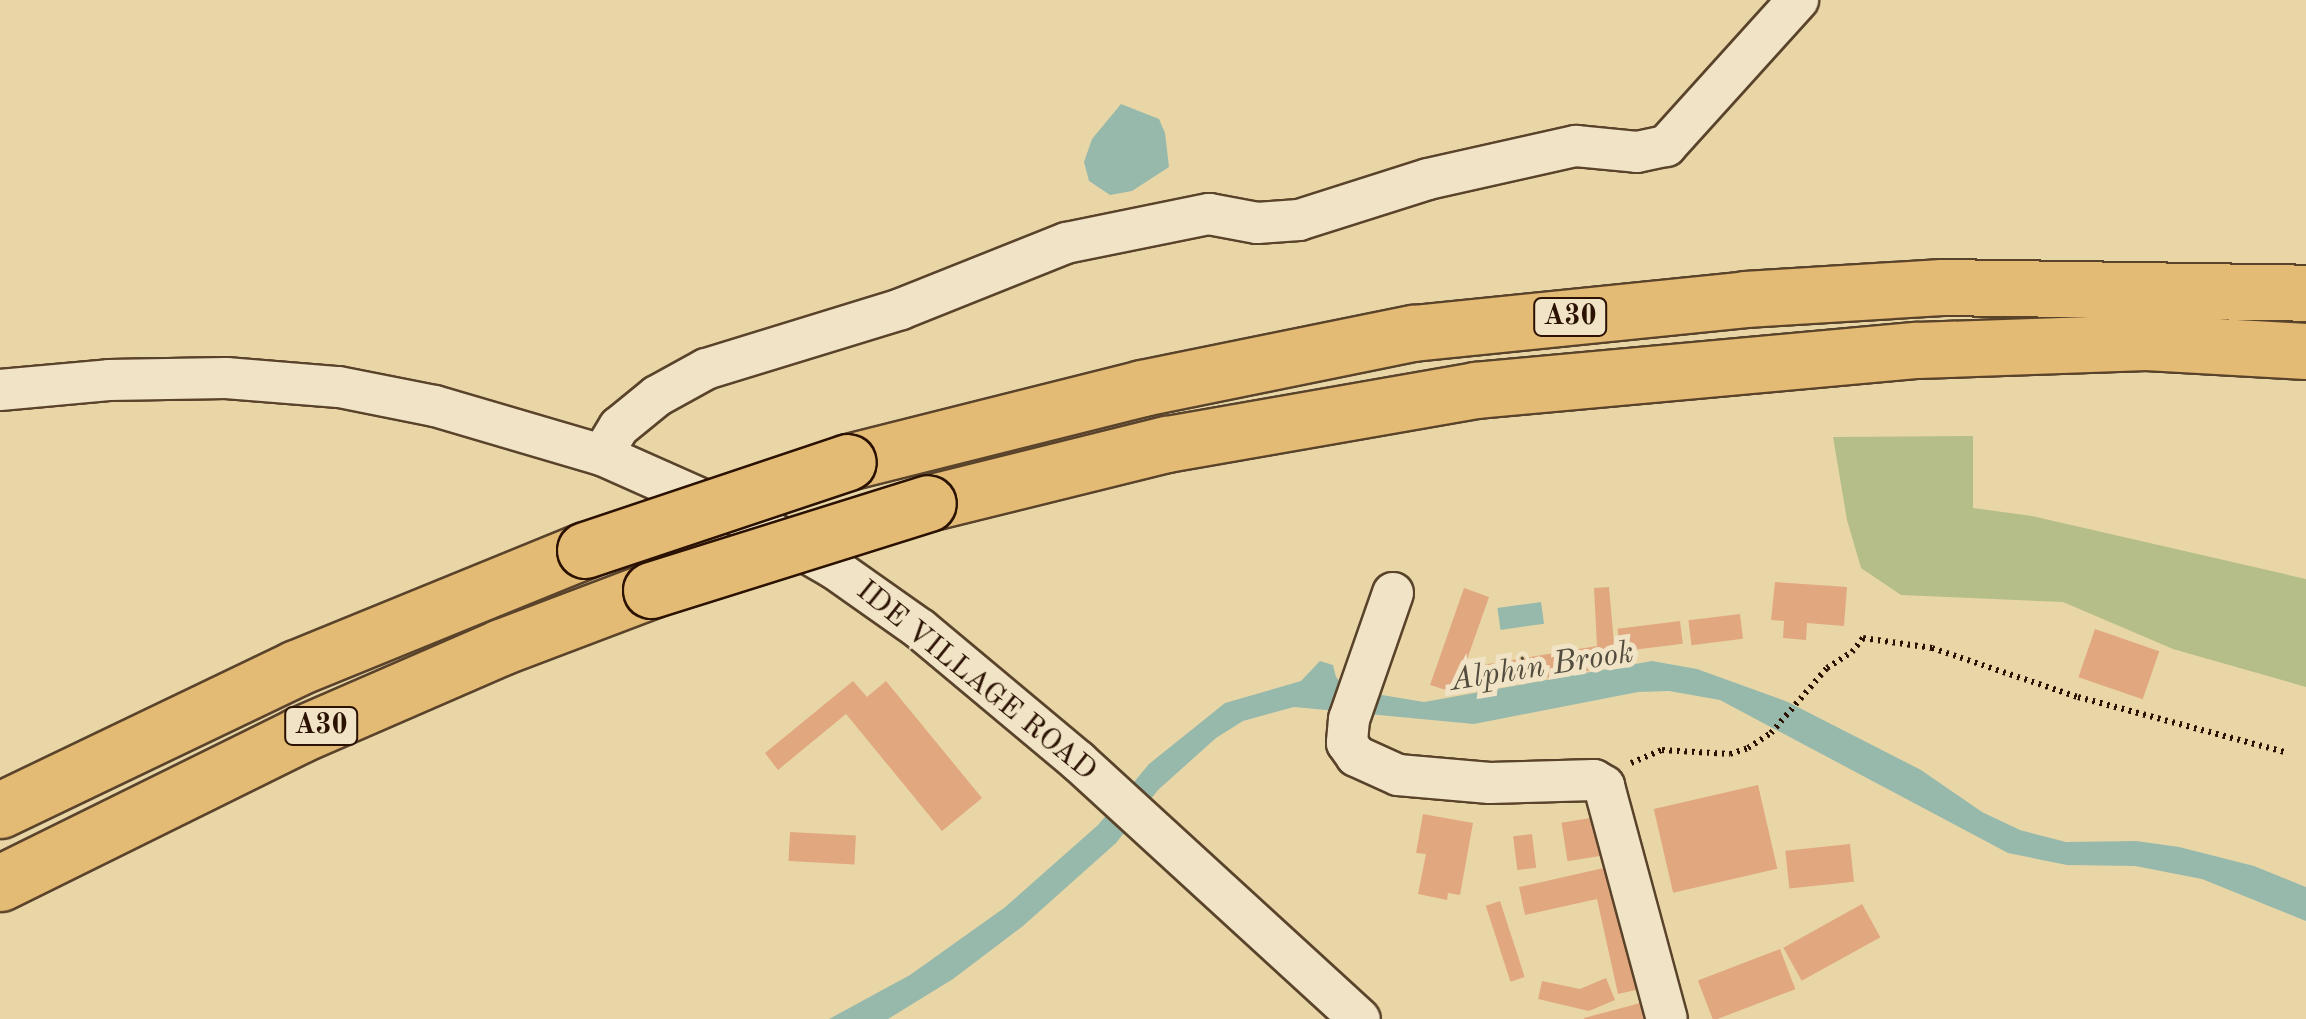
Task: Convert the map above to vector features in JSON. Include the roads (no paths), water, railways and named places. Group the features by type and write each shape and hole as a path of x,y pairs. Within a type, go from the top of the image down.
{"highway":[{"name":"A30","path":"0,810 296,668 585,550 848,462 1142,388 1413,333 1744,299 1942,287 2306,293"},
{"name":"A30","path":"0,883 299,735 501,646 651,590 928,503 1167,444 1475,390 1918,350 2146,342 2306,350"}],"street":[{"path":"602,455 619,427 656,396 706,369 902,309 1066,243 1209,214 1258,223 1299,220 1428,179 1576,146 1637,152 1666,146 1798,0"},
{"name":"IDE VILLAGE ROAD","path":"0,390 109,380 226,378 340,388 435,406 602,455 757,524 835,569 920,629 1078,761 1360,1019"},
{"path":"1394,593 1354,703 1348,744 1356,756 1398,775 1490,784 1594,780 1604,786 1667,1019"}],"water label":[{"name":"Alphin Brook","path":"1542,668"}]}
